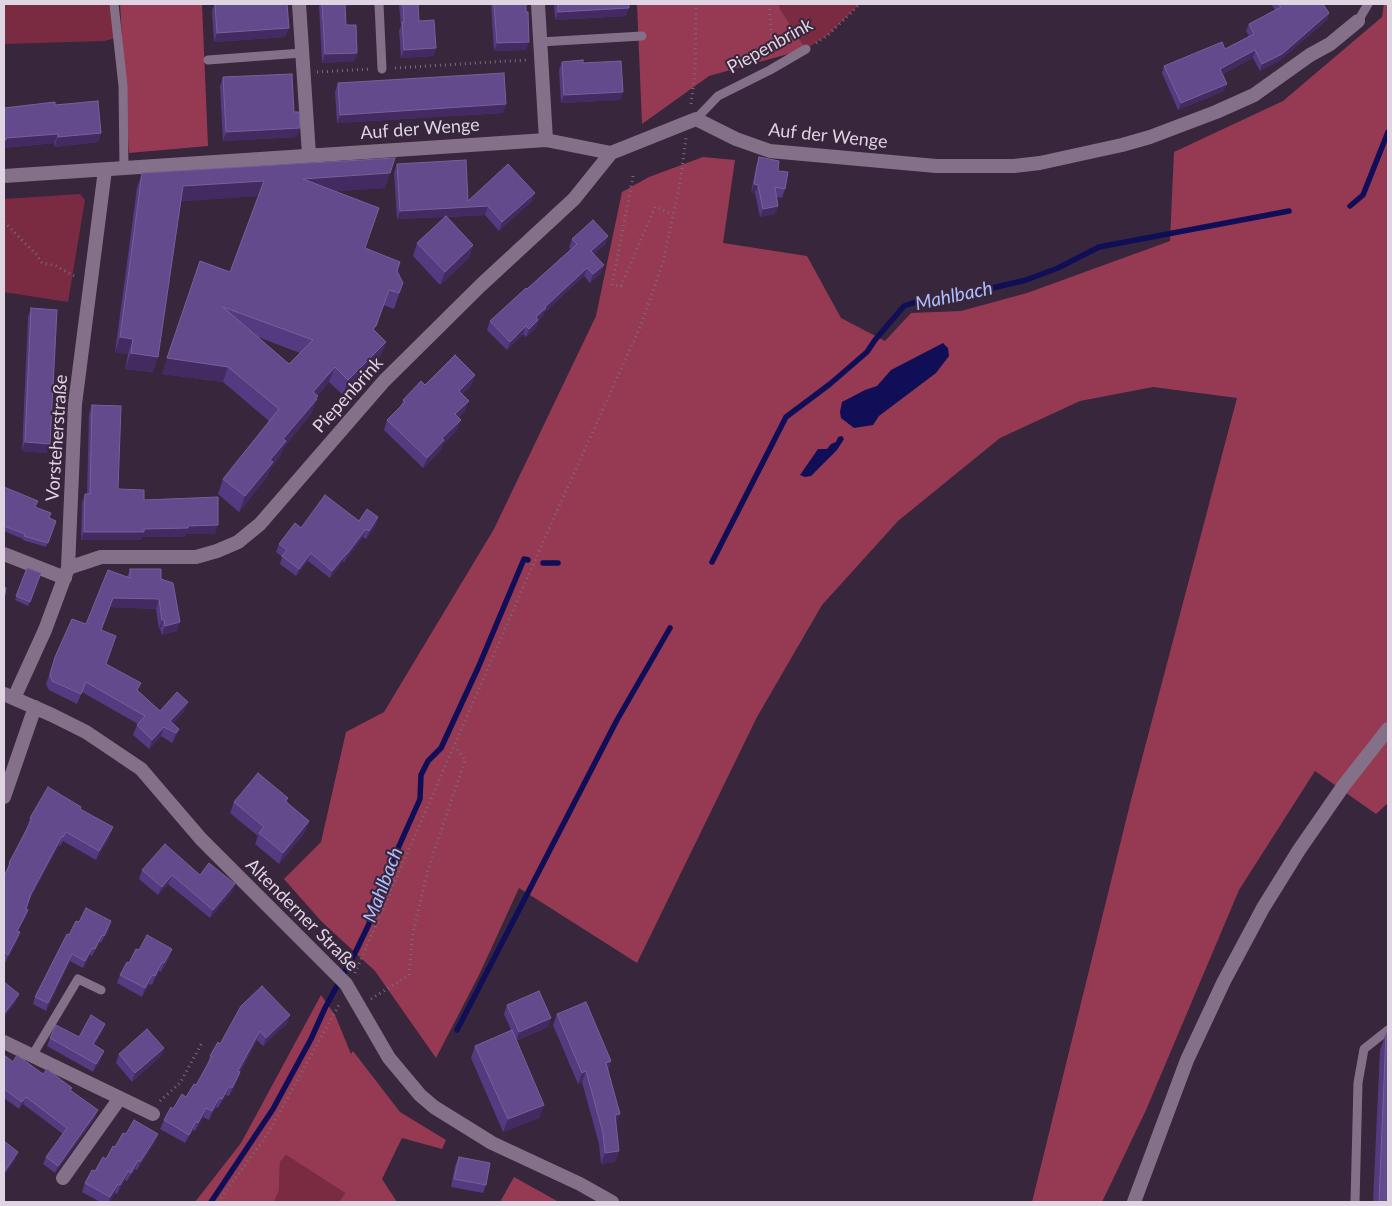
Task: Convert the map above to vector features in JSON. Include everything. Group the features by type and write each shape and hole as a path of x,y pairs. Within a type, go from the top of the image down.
{"street":[{"path":"299,4 309,155"},
{"path":"538,4 546,140"},
{"name":"Auf der Wenge","path":"693,114 736,139 770,151 936,166 1005,166 1040,163 1122,145 1150,136 1254,95 1310,55 1330,44 1358,21"},
{"path":"612,153 642,141 693,114"},
{"name":"Auf der Wenge","path":"4,176 546,140 612,153"},
{"name":"Piepenbrink","path":"66,573 101,557 196,557 238,542 260,524 384,381 481,285 574,199 612,153"},
{"name":"Vorsteherstraße","path":"9,696 44,630 66,573 76,404 105,170"},
{"path":"4,554 66,573"},
{"name":"Altenderner Straße","path":"9,696 86,732 141,769 201,840 316,952 346,984 389,1058 420,1095 434,1107 492,1143 580,1184 612,1202"},
{"path":"4,797 35,707"},
{"path":"1134,1202 1187,1060 1224,981 1250,932 1263,908 1321,817 1388,729"},
{"path":"4,1042 150,1113"},
{"path":"63,1178 120,1098"}],"lane":[{"path":"114,4 123,86 124,169"},
{"path":"379,4 382,68"},
{"path":"1358,21 1368,4"},
{"path":"540,42 642,36"},
{"name":"Piepenbrink","path":"693,114 718,96 770,70 806,49"},
{"path":"208,60 302,53"},
{"path":"32,1056 78,979 101,990"},
{"path":"1355,1202 1358,1083 1364,1049 1388,1030"}],"path":[{"path":"693,114 696,4"},
{"path":"769,4 772,36"},
{"name":"Piepenbrink","path":"806,49 828,35 860,4"},
{"path":"304,73 542,59"},
{"path":"353,976 641,325 663,262 680,184 686,138"},
{"path":"633,176 612,285 621,286 655,207 673,214"},
{"path":"4,222 36,254 42,263 64,270 78,280"},
{"path":"380,992 409,975 413,932 428,870 465,760 455,745"},
{"path":"218,1202 267,1136 342,999"},
{"path":"150,1113 180,1083 203,1041"}],"shaded area":[{"path":"4,4 114,4 117,38 104,41 4,44"},
{"path":"120,4 202,4 208,146 129,153"},
{"path":"637,4 779,4 780,9 806,49 709,76 642,124"},
{"path":"779,4 860,4 828,35 806,49 780,9"},
{"path":"1384,4 1388,4 1388,803 1376,814 1315,771 1239,890 1146,1110 1102,1202 1032,1202 1131,800 1237,398 1153,387 1080,401 1000,438 898,521 822,605 757,717 637,963 519,888 479,975 436,1058 375,971 321,921 284,879 321,842 346,732 384,712 494,529 596,316 622,192 649,177 703,157 735,160 723,243 807,256 841,318 885,341 911,313 961,311 1027,293 1170,241 1174,152 1283,101 1382,17"},
{"path":"80,194 85,200 68,302 4,292 4,199"},
{"path":"943,343 948,348 949,356 936,373 879,416 873,425 854,428 841,418 842,402 877,386 891,370"},
{"path":"842,436 844,439 837,450 811,476 805,477 800,475 818,449 827,449 836,442 838,437"},
{"path":"321,995 335,1015 351,1054 353,1051 400,1112 446,1140 442,1149 402,1138 382,1179 397,1202 339,1202 345,1193 286,1155 280,1162 279,1190 274,1202 195,1202 241,1143"},
{"path":"286,1155 345,1193 339,1202 274,1202 279,1189 280,1162"},
{"path":"514,1177 559,1202 500,1202"}],"building":[{"path":"215,4 287,4 289,28 217,33"},
{"path":"322,4 345,4 346,25 356,25 357,53 325,54"},
{"path":"403,4 418,4 419,21 434,20 436,48 404,50"},
{"path":"494,4 526,4 529,42 497,43"},
{"path":"558,4 629,4 629,8 558,12"},
{"path":"1278,4 1323,4 1329,13 1282,54 1262,64 1255,50 1220,69 1227,84 1181,103 1164,66 1222,42 1225,49 1254,34 1249,24 1281,7"},
{"path":"583,60 583,63 621,61 623,92 564,95 562,62"},
{"path":"504,73 506,104 340,115 338,83"},
{"path":"292,74 294,112 299,112 300,128 226,132 223,77"},
{"path":"98,101 101,133 58,137 58,134 6,138 4,140 4,108 55,102 55,105"},
{"path":"759,157 779,161 778,171 788,172 785,189 775,187 778,206 763,209 758,185 754,184"},
{"path":"395,158 390,173 303,179 379,208 365,248 400,262 397,271 403,283 399,293 389,290 376,326 373,329 386,342 348,380 335,367 313,392 318,396 315,398 317,399 283,439 286,441 270,460 273,462 245,496 223,479 279,409 228,367 167,358 200,261 230,272 264,181 183,186 158,357 131,353 133,339 120,337 142,173","holes":["223,307 313,340 289,364"]},
{"path":"466,160 468,201 508,164 535,193 502,222 488,206 400,211 397,164"},
{"path":"446,216 473,245 445,272 417,243"},
{"path":"593,220 608,236 591,251 604,265 593,274 587,268 545,307 536,317 538,320 529,329 526,326 510,342 490,321 577,244 572,239"},
{"path":"31,308 57,310 50,444 25,442"},
{"path":"455,355 475,375 459,391 469,401 455,414 461,420 442,438 444,440 427,458 387,420 405,402 403,400 421,381 425,385"},
{"path":"92,405 121,406 118,489 144,490 144,500 218,497 218,525 144,529 144,532 84,532 85,494 90,494"},
{"path":"4,487 38,501 35,507 51,513 49,518 56,521 48,543 24,536 25,534 4,526"},
{"path":"325,495 359,521 367,509 378,517 369,531 366,529 332,571 311,553 299,569 282,556 287,550 279,544 295,523 301,528"},
{"path":"27,568 41,573 30,602 16,596"},
{"path":"130,569 161,569 161,579 173,583 180,622 165,626 164,620 162,620 159,599 113,598 101,630 116,636 106,664 141,683 137,690 160,711 177,692 188,702 170,721 179,729 176,733 164,727 152,740 137,725 145,716 86,682 81,694 52,681 50,674 55,657 72,619 86,624 108,570 130,578"},
{"path":"258,773 288,798 285,801 309,821 283,853 259,833 264,827 234,802"},
{"path":"48,787 81,807 80,809 113,827 99,851 66,832 62,836 31,894 26,909 28,910 17,931 20,932 8,955 4,952 4,876 32,819 30,818"},
{"path":"165,844 200,875 209,863 235,884 213,910 172,875 162,887 142,870"},
{"path":"86,908 111,921 104,936 102,935 95,949 92,948 85,961 72,954 48,1003 35,997 67,934 69,935 76,921 79,922"},
{"path":"147,935 172,949 164,963 162,962 155,976 152,975 145,988 120,975 136,949 139,950"},
{"path":"4,982 19,994 4,1014"},
{"path":"262,986 290,1015 266,1038 260,1031 238,1071 240,1072 232,1088 229,1086 222,1099 219,1098 212,1111 206,1108 198,1123 196,1121 189,1135 164,1120 171,1107 173,1109 182,1094 186,1097 194,1084 196,1085 212,1057 210,1056 218,1042 220,1044 241,1006"},
{"path":"539,991 551,1018 519,1032 507,1005"},
{"path":"586,1002 611,1061 606,1063 620,1114 615,1115 619,1151 605,1153 603,1133 586,1071 582,1073 557,1014"},
{"path":"91,1015 105,1024 93,1044 104,1051 96,1064 50,1038 56,1025 79,1037"},
{"path":"147,1029 164,1048 135,1073 119,1054"},
{"path":"512,1030 544,1105 508,1119 475,1046"},
{"path":"1386,1033 1388,1033 1388,1202 1379,1202"},
{"path":"4,1055 13,1062 17,1055 43,1074 47,1069 72,1088 70,1090 98,1110 58,1166 46,1157 67,1128 26,1097 22,1102 4,1089"},
{"path":"134,1120 158,1134 140,1162 138,1160 131,1173 128,1171 110,1197 85,1183 92,1170 95,1171 103,1157 106,1159 113,1146 115,1147 123,1133 126,1134"},
{"path":"4,1141 18,1152 5,1171 4,1170"},
{"path":"459,1157 490,1163 486,1185 454,1179"}],"waterway":[{"path":"1350,206 1363,195 1388,132"},
{"name":"Mahlbach","path":"712,562 786,417 830,384 867,352 904,306 916,302 934,302 1026,280 1058,268 1099,247 1289,211"},
{"name":"Mahlbach","path":"211,1202 273,1109 356,951 369,924 373,902 420,799 421,775 428,761 441,748 478,668 524,559 528,560"},
{"name":"Mahlbach","path":"543,563 558,563"},
{"path":"457,1030 617,720 670,628"}]}
